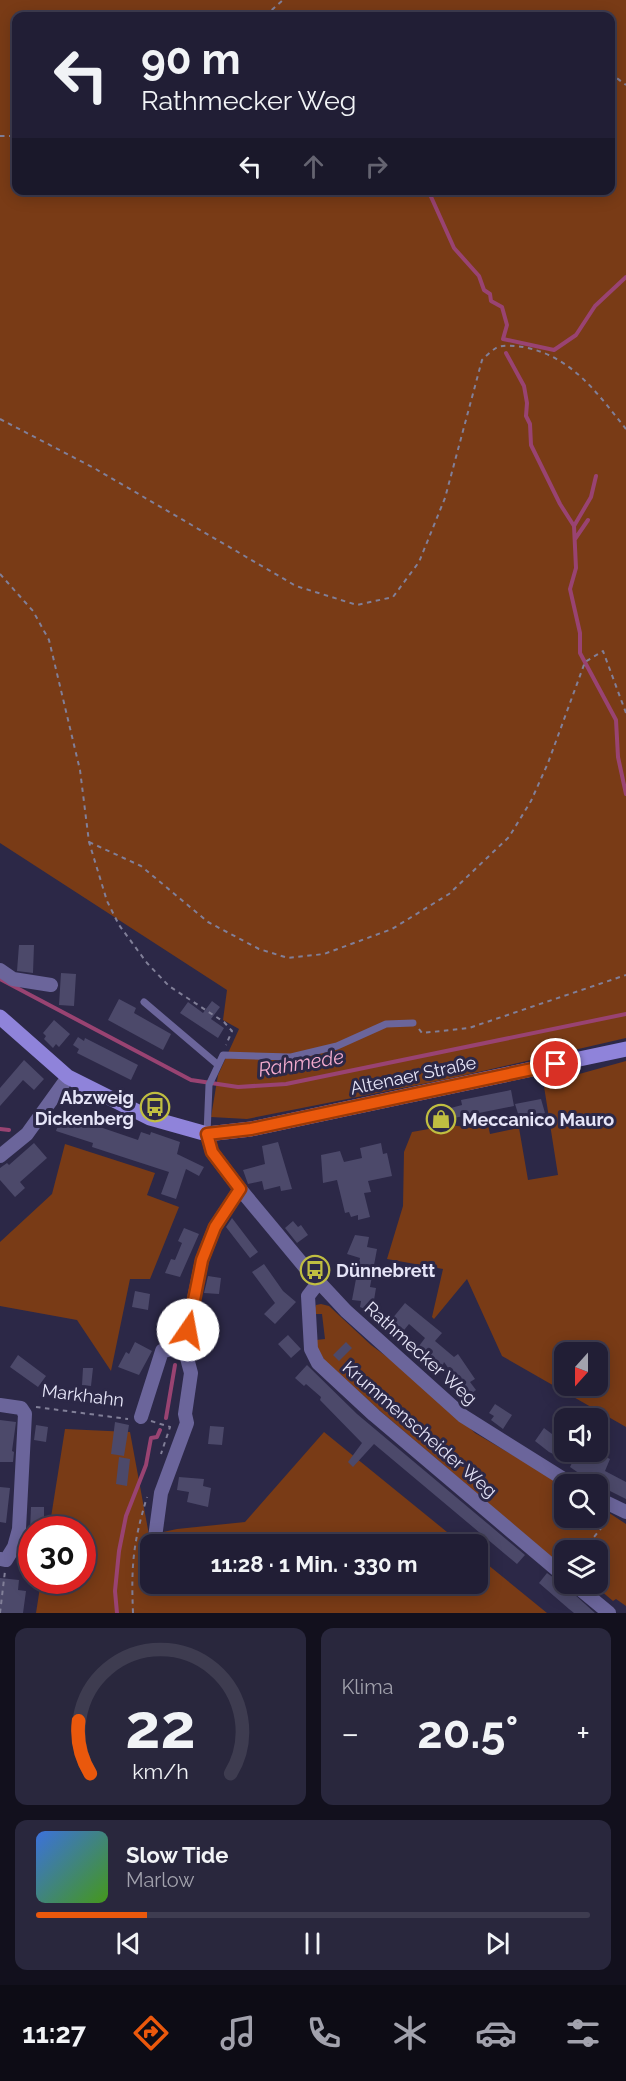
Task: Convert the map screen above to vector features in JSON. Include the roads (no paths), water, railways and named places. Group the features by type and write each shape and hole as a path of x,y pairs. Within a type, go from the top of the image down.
{"main road":[{"name":"Altenaer Straße","path":"0,1017 68,1077 150,1118 207,1134 251,1129 626,1049"}],"street":[{"path":"0,970 13,979 51,985"},
{"path":"0,1156 27,1134 68,1077"},
{"name":"Rathmecker Weg","path":"207,1134 212,1152 318,1283 463,1416 555,1474"},
{"path":"155,1534 161,1493 187,1424 185,1414 191,1373 184,1347 202,1260 215,1227 240,1189"},
{"name":"Krummenscheider Weg","path":"318,1283 308,1296 312,1348 318,1363 374,1415 554,1568"},
{"path":"141,1417 162,1351 184,1347"},
{"name":"Markhahn","path":"0,1405 21,1408 25,1414 19,1529 14,1547 3,1560"},
{"path":"608,1503 622,1510"},
{"path":"585,1594 609,1613"}],"lane":[{"path":"144,1002 217,1064"},
{"path":"207,1134 209,1085 223,1055 291,1057 338,1046 386,1024 412,1023"}],"waterway":[{"path":"430,195 454,248 479,276 484,290 490,294 491,301 502,307 507,325 503,339 554,350 576,335 595,306 626,277"},
{"path":"506,353 524,386 531,445 560,504 574,526 576,568 570,589 580,633 580,653 616,720 618,757 626,794"},
{"path":"574,526 591,497 596,476"},
{"path":"575,539 588,520"},
{"name":"Rahmede","path":"0,979 191,1080 238,1087 286,1084 626,1014"},
{"path":"0,1129 9,1130"},
{"path":"166,1418 175,1365"},
{"path":"117,1613 115,1591 119,1551 126,1516 146,1465 151,1438 157,1437 160,1430"}],"place":[{"name":"Abzweig Dickenberg","path":"155,1107"},
{"name":"Meccanico Mauro","path":"441,1119"},
{"name":"Dünnebrett","path":"315,1270"}]}
